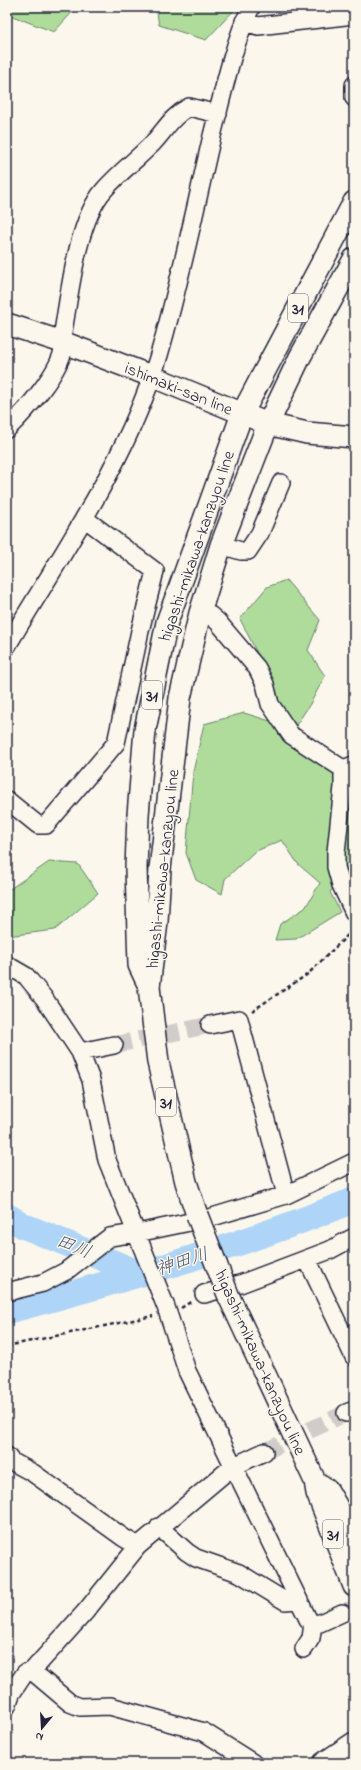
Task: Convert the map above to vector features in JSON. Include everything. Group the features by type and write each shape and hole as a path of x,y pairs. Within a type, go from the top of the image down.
{"main road":[{"name":"higashi-mikawa-kanzyou line","path":"149,987 139,965 137,876 138,814 145,730 167,622 242,414 354,202"},
{"name":"higashi-mikawa-kanzyou line","path":"354,259 300,356 268,424 221,545 200,613 180,698 160,869 157,922 149,987 158,1062 186,1182 229,1297 315,1481 317,1493 354,1586"},
{"name":"ishimaki-san line","path":"7,324 65,343 151,376 268,424 307,433 354,437"},
{"name":"higashi-mikawa-kanzyou line","path":"315,1481 328,1491 354,1536"},
{"path":"324,1763 354,1742"}],"street":[{"path":"247,14 258,26 354,15"},
{"path":"7,646 84,518 121,451 151,376 174,299 218,114 247,14"},
{"path":"354,85 354,98"},
{"path":"7,429 22,415 54,371 63,353 65,343 62,332 80,241 94,207 104,190 153,142 178,112 189,107 218,114"},
{"path":"221,545 240,551 248,551 260,534 281,483"},
{"path":"7,800 38,825 46,825 116,743 140,631 155,571 84,518"},
{"path":"200,613 210,616 218,622 257,668 265,684 270,704 291,734 349,767 343,787 336,852 336,867 341,885 354,913"},
{"path":"7,965 26,976 44,998 80,1052 91,1080 107,1160 167,1310 187,1371 232,1467 298,1600 308,1619 313,1624"},
{"path":"210,1025 239,1019 286,1195"},
{"path":"80,1052 114,1045"},
{"path":"7,1292 43,1283 78,1262 110,1237 209,1218 286,1195 354,1162"},
{"path":"204,1294 240,1284 307,1259 330,1250 354,1237"},
{"path":"307,1259 354,1357"},
{"path":"7,1706 11,1694 24,1673 32,1671 86,1611 138,1546 232,1467 264,1452"},
{"path":"7,1456 11,1461 33,1473 124,1538 138,1546"},
{"path":"159,1527 196,1558 238,1573 285,1601 298,1600"},
{"path":"313,1624 320,1623 342,1613"},
{"path":"304,1649 311,1638 313,1624"},
{"path":"32,1671 70,1703 80,1707 110,1706 204,1732 253,1763"}],"path":[{"path":"239,1019 308,974 354,929"},
{"path":"7,1346 181,1308 204,1294"}],"green space":[{"path":"7,7 77,7 54,32 7,14"},
{"path":"156,7 237,7 206,40 159,25"},
{"path":"286,580 320,620 308,650 325,676 310,704 289,736 354,771 354,871 347,874 330,892 340,912 296,939 275,940 280,924 305,908 320,883 298,864 282,840 254,852 225,879 222,894 196,880 186,853 193,772 204,724 244,713 270,721 282,712 261,661 240,619 267,587"},
{"path":"49,862 78,864 98,893 55,930 7,936 7,891"}],"waterway":[{"name":"神田川","path":"7,1311 95,1287 226,1247 312,1217 354,1200"},
{"name":"田川","path":"7,1216 24,1226 141,1274"}],"tunnel":[{"path":"114,1045 210,1025"},
{"path":"264,1452 346,1413"},
{"path":"342,1613 354,1608"}]}
